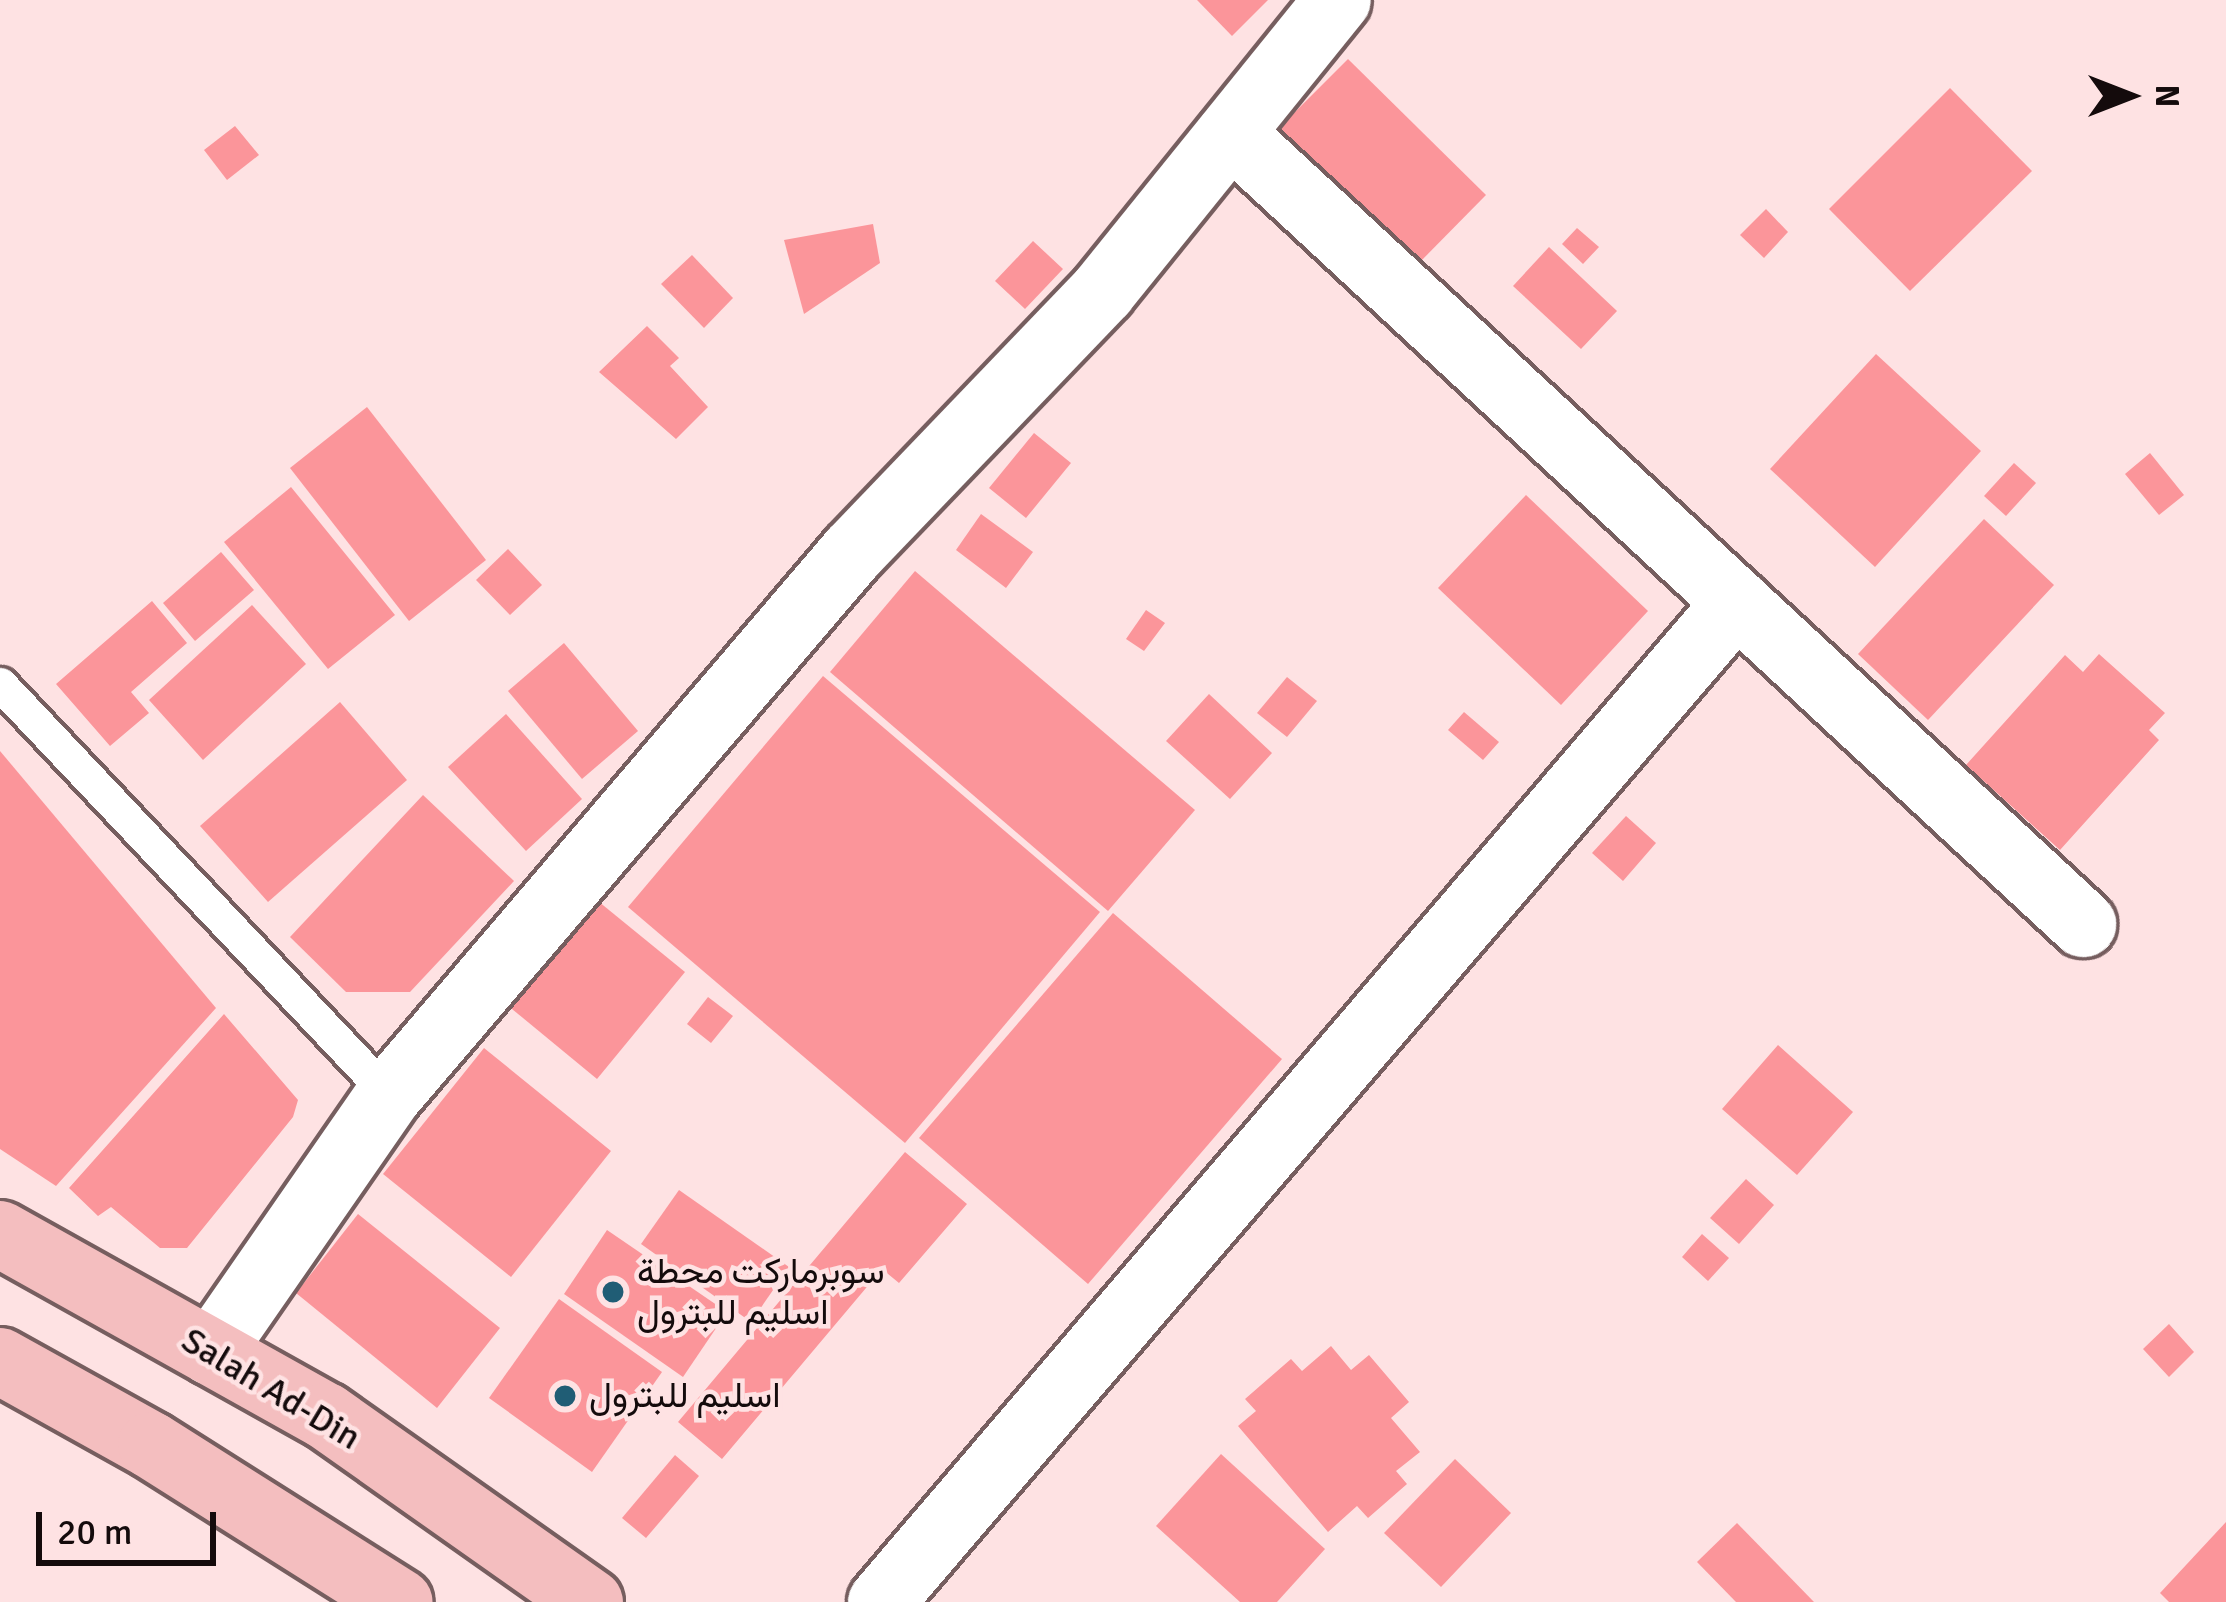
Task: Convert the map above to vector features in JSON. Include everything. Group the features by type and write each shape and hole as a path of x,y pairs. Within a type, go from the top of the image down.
{"highway":[{"name":"Salah Ad-Din","path":"0,1234 326,1416 590,1602"},
{"path":"0,1361 399,1602"}],"street":[{"path":"211,1352 389,1095 854,552 1102,291 1338,0"},
{"path":"1231,133 2083,924"},
{"path":"881,1602 1737,602"}],"lane":[{"path":"0,684 389,1095"}],"building":[{"path":"1197,0 1268,0 1232,36"},
{"path":"1348,59 1486,195 1418,264 1279,128"},
{"path":"1950,88 2032,171 1910,291 1829,209"},
{"path":"235,126 259,155 227,180 204,150"},
{"path":"1766,209 1788,232 1764,258 1740,235"},
{"path":"873,224 880,263 804,314 784,240"},
{"path":"1577,228 1599,247 1583,264 1562,244"},
{"path":"1033,241 1063,269 1025,309 995,281"},
{"path":"1549,247 1617,311 1581,349 1513,286"},
{"path":"692,255 733,298 704,328 661,284"},
{"path":"647,326 679,358 670,366 708,407 676,439 599,372"},
{"path":"1876,354 1981,451 1875,567 1770,469"},
{"path":"367,407 486,560 409,621 290,468"},
{"path":"1034,433 1071,463 1026,518 989,488"},
{"path":"2150,453 2184,495 2159,515 2125,474"},
{"path":"2014,463 2036,483 2006,516 1984,496"},
{"path":"291,487 395,615 328,669 224,542"},
{"path":"1526,495 1648,611 1561,705 1438,588"},
{"path":"981,514 1033,552 1006,588 956,550"},
{"path":"1984,519 2054,585 1928,720 1858,654"},
{"path":"508,549 542,585 510,615 476,580"},
{"path":"221,552 254,590 195,641 163,603"},
{"path":"915,571 1195,810 1108,911 830,672"},
{"path":"152,601 187,643 131,692 149,713 110,746 56,684"},
{"path":"252,605 306,664 203,760 149,700"},
{"path":"1146,610 1165,623 1144,651 1126,639"},
{"path":"564,643 638,731 582,779 508,691"},
{"path":"2099,654 2165,713 2149,730 2159,740 2060,850 1966,765 2065,655 2083,672"},
{"path":"823,676 1100,912 905,1143 628,907"},
{"path":"1287,677 1317,701 1287,737 1257,713"},
{"path":"1209,694 1272,753 1230,799 1166,741"},
{"path":"340,702 407,780 268,902 200,826"},
{"path":"1464,712 1499,742 1483,760 1448,730"},
{"path":"506,714 582,799 526,851 448,767"},
{"path":"0,751 216,1008 56,1186 0,1149"},
{"path":"423,795 514,881 410,992 346,992 290,937"},
{"path":"1626,816 1656,843 1623,881 1592,853"},
{"path":"593,897 685,972 597,1079 506,1004"},
{"path":"1113,913 1282,1059 1088,1284 919,1138"},
{"path":"708,997 733,1016 711,1043 687,1024"},
{"path":"224,1014 298,1100 293,1117 187,1248 160,1248 111,1207 98,1216 69,1188"},
{"path":"1778,1045 1853,1112 1797,1175 1722,1109"},
{"path":"484,1048 611,1151 511,1277 383,1174"},
{"path":"905,1152 967,1204 899,1283 882,1269 722,1459 678,1422"},
{"path":"1746,1179 1774,1205 1739,1244 1710,1218"},
{"path":"679,1190 789,1267 751,1322 641,1244"},
{"path":"358,1214 500,1328 437,1408 296,1293"},
{"path":"607,1230 727,1312 683,1377 564,1294"},
{"path":"1702,1234 1729,1258 1708,1281 1682,1257"},
{"path":"559,1299 662,1372 592,1472 489,1398"},
{"path":"2169,1324 2194,1352 2169,1377 2143,1349"},
{"path":"1331,1346 1351,1370 1369,1355 1409,1402 1391,1418 1420,1452 1396,1471 1407,1484 1368,1518 1357,1506 1328,1532 1238,1426 1256,1411 1245,1399 1291,1359 1302,1371"},
{"path":"1221,1454 1325,1549 1277,1602 1240,1602 1156,1526"},
{"path":"675,1455 699,1476 646,1538 622,1518"},
{"path":"1455,1459 1511,1513 1441,1587 1384,1533"},
{"path":"2226,1522 2226,1602 2169,1602 2160,1593"},
{"path":"1737,1523 1814,1602 1736,1602 1697,1562"}],"place":[{"name":"سوبرماركت محطة اسليم للبترول","path":"613,1292"},
{"name":"اسليم للبترول","path":"565,1396"}]}
